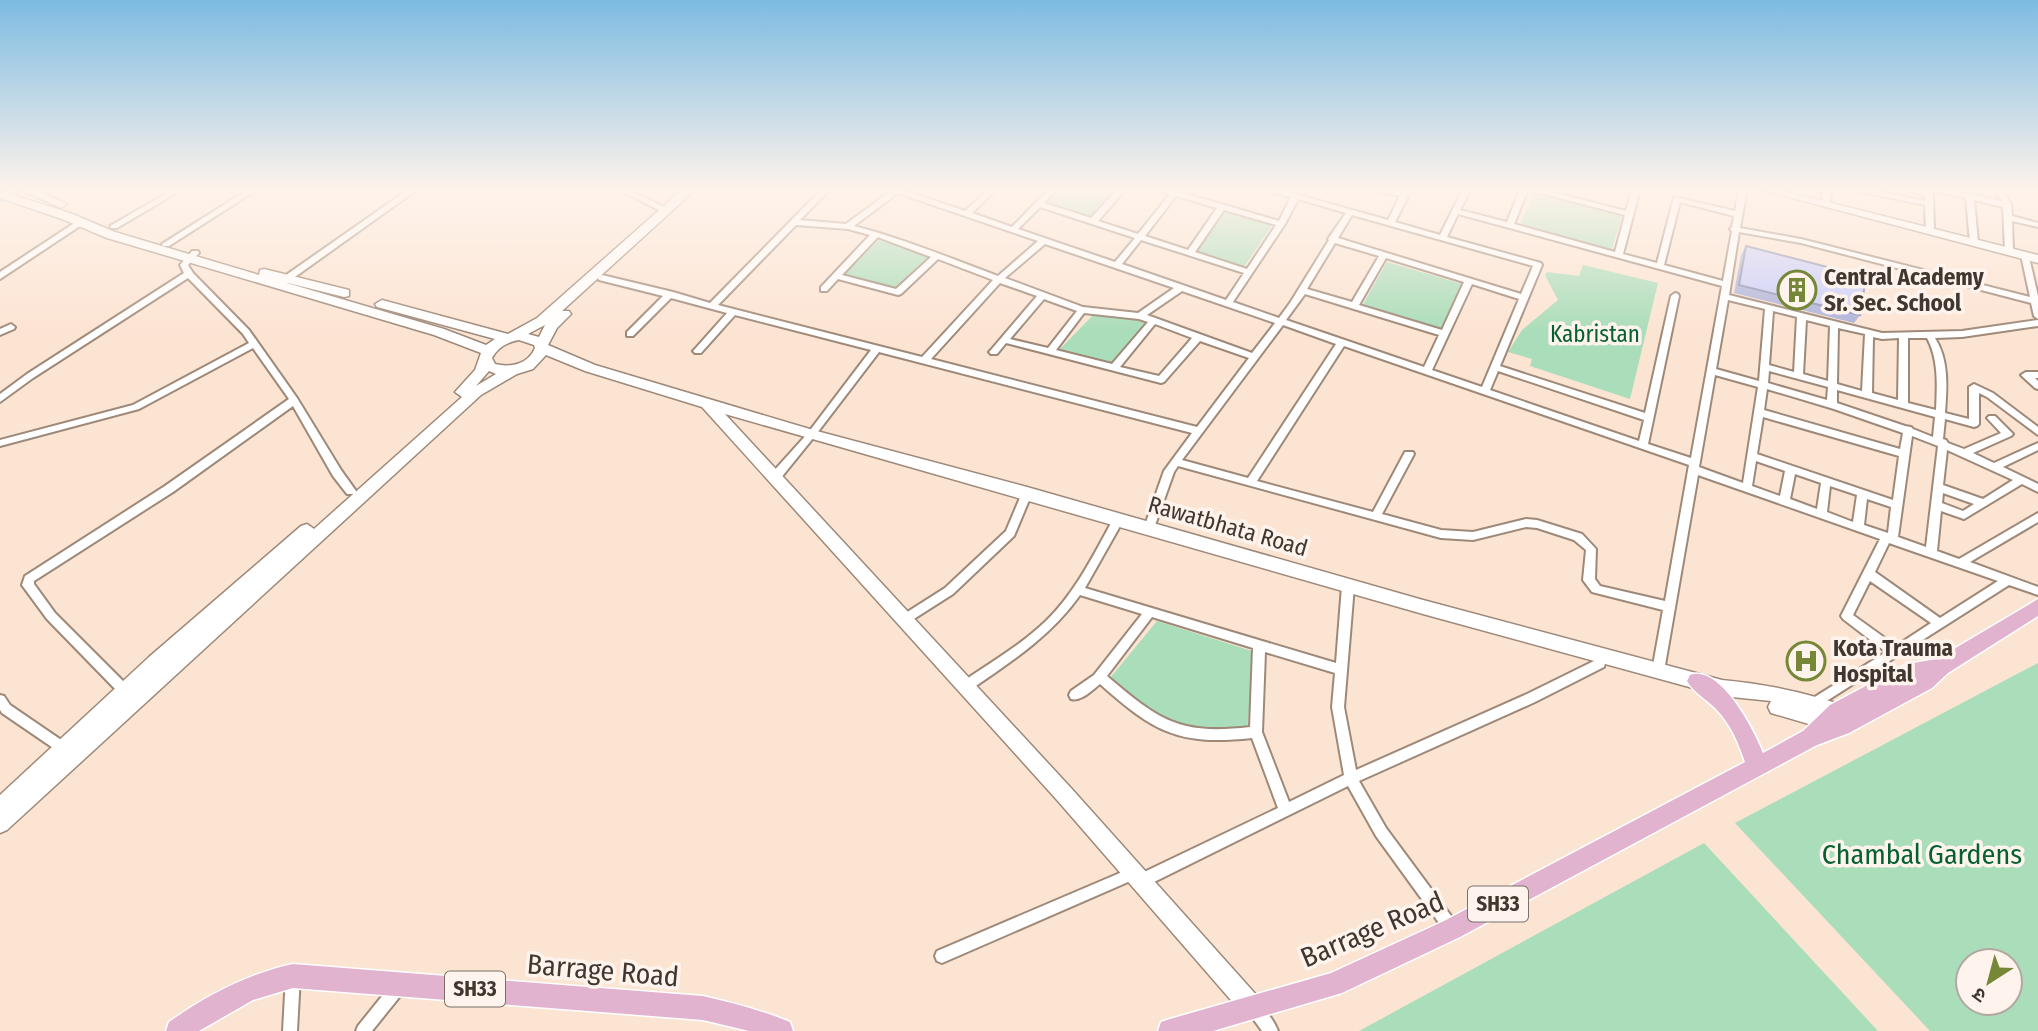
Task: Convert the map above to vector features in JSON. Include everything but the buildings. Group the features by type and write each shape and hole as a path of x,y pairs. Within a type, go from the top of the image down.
{"main road":[{"path":"118,237 289,278 510,338"},
{"path":"146,237 277,286 470,343 490,367 520,368 538,357 551,327 647,237"},
{"path":"0,808 69,752 470,391 485,360 510,338 542,321 636,237"},
{"path":"1954,237 2038,259"},
{"name":"Rawatbhata Road","path":"510,338 528,337 542,347 590,368 811,435 1697,681 1742,698 1835,716"},
{"path":"470,343 480,360 485,360"},
{"name":"Rawatbhata Road","path":"520,368 552,363 590,368"},
{"path":"706,404 776,476 1251,1006"},
{"path":"0,824 124,690 314,531 351,491 375,476"},
{"name":"Barrage Road","path":"1170,1031 1333,984 1452,929 1810,738 1835,716 1914,670 1941,667 2038,607"},
{"path":"1697,681 1731,708 1741,724 1757,767"},
{"name":"Barrage Road","path":"178,1031 234,996 265,981 293,976 703,1008 750,1019 781,1031"}],"street":[{"path":"0,276 59,237"},
{"path":"166,244 177,237"},
{"path":"277,286 346,237"},
{"path":"713,305 779,237"},
{"path":"824,289 873,237"},
{"path":"885,237 1082,310 1140,316 1254,357"},
{"path":"1036,237 1643,446 1747,488 2038,591"},
{"path":"1189,254 1201,237"},
{"path":"1228,303 1272,237"},
{"path":"1439,237 1538,265 1485,391"},
{"path":"1555,237 1725,284"},
{"path":"1618,254 1623,237"},
{"path":"1660,266 1667,237"},
{"path":"1658,671 1733,237"},
{"path":"1779,237 2035,301"},
{"path":"1973,237 1974,242"},
{"path":"2009,237 2009,251"},
{"path":"1116,265 1138,238 1248,272"},
{"path":"1149,528 1169,471 1281,321 1332,239 1525,298"},
{"path":"924,361 999,279 1045,240"},
{"path":"836,276 898,292 938,255"},
{"path":"1354,306 1384,255"},
{"path":"2025,255 2038,316"},
{"path":"191,256 184,265 189,274 254,344 295,400 351,491"},
{"path":"0,398 52,361 189,274"},
{"path":"602,278 1199,431"},
{"path":"1427,371 1469,281"},
{"path":"1140,316 1182,287"},
{"path":"1302,290 1444,334"},
{"path":"630,334 670,294"},
{"path":"994,352 1042,295"},
{"path":"1643,446 1675,296"},
{"path":"1723,296 1869,334 1930,336 2038,323"},
{"path":"1747,488 1763,385 1769,308"},
{"path":"1050,352 1082,310"},
{"path":"698,351 734,311"},
{"path":"1798,376 1802,316"},
{"path":"1114,368 1153,321"},
{"path":"1832,404 1834,325"},
{"path":"0,332 11,327"},
{"path":"1867,395 1869,334"},
{"path":"1903,405 1904,336"},
{"path":"1930,336 1937,344 1940,361 1938,487 1931,553"},
{"path":"1004,340 1161,380 1198,337"},
{"path":"1251,482 1342,342"},
{"path":"0,443 136,407 254,344"},
{"path":"776,476 877,349"},
{"path":"1495,367 1649,418"},
{"path":"1764,367 1974,424 1975,387 1990,395 2038,432"},
{"path":"470,391 520,368"},
{"path":"1711,371 1832,404 1908,429 1966,452 2038,488"},
{"path":"2038,375 2026,375 2038,386"},
{"path":"124,690 51,615 28,585 29,579 169,489 295,400"},
{"path":"1758,412 1904,454"},
{"path":"1966,452 2008,434 1992,418"},
{"path":"1894,651 1847,616 1890,538 1908,429"},
{"path":"1996,466 2038,446"},
{"path":"1376,515 1409,454"},
{"path":"1752,456 1897,505"},
{"path":"1175,462 1455,536 1473,536 1526,523 1567,532 1587,542 1591,549 1589,580 1596,589 1669,607"},
{"path":"1784,501 1791,469"},
{"path":"1936,505 1964,515 2021,480"},
{"path":"1821,514 1826,481"},
{"path":"1938,487 1984,503"},
{"path":"905,619 950,591 1010,533 1027,493"},
{"path":"1857,527 1862,493"},
{"path":"1960,563 2038,517"},
{"path":"966,686 1013,653 1060,614 1119,519"},
{"path":"1870,575 1938,623"},
{"path":"1835,716 1894,651 2008,580"},
{"path":"1348,586 1338,706 1351,778 1381,832 1452,929"},
{"path":"1077,590 1341,670"},
{"path":"1075,695 1100,677 1150,612"},
{"path":"1259,645 1256,732 1285,810"},
{"path":"942,956 1138,877 1543,692 1600,664 1601,656"},
{"path":"1100,677 1148,716 1179,731 1199,737 1256,732"},
{"path":"0,700 6,709 69,752"},
{"path":"290,1031 293,976"},
{"path":"362,1031 401,983"},
{"path":"1251,1006 1271,1031"}],"green space":[{"path":"1207,237 1264,237 1244,267 1196,253"},
{"path":"1566,237 1616,237 1612,249"},
{"path":"879,240 929,256 894,288 844,275"},
{"path":"1387,262 1462,284 1440,330 1362,306"},
{"name":"Kabristan","path":"1583,265 1658,283 1630,399 1530,366 1532,359 1508,352 1522,330 1558,300 1545,275 1547,272 1579,276"},
{"path":"1094,314 1146,323 1111,364 1058,351"},
{"path":"1157,621 1255,652 1247,730 1208,729 1172,722 1139,705 1110,678"},
{"name":"Chambal Gardens","path":"2038,663 2038,1031 1930,1031 1735,823"},
{"path":"1704,843 1878,1031 1359,1031"}],"place":[{"name":"Central Academy Sr. Sec. School","path":"1797,290"},
{"name":"Kota Trauma Hospital","path":"1806,661"}]}
